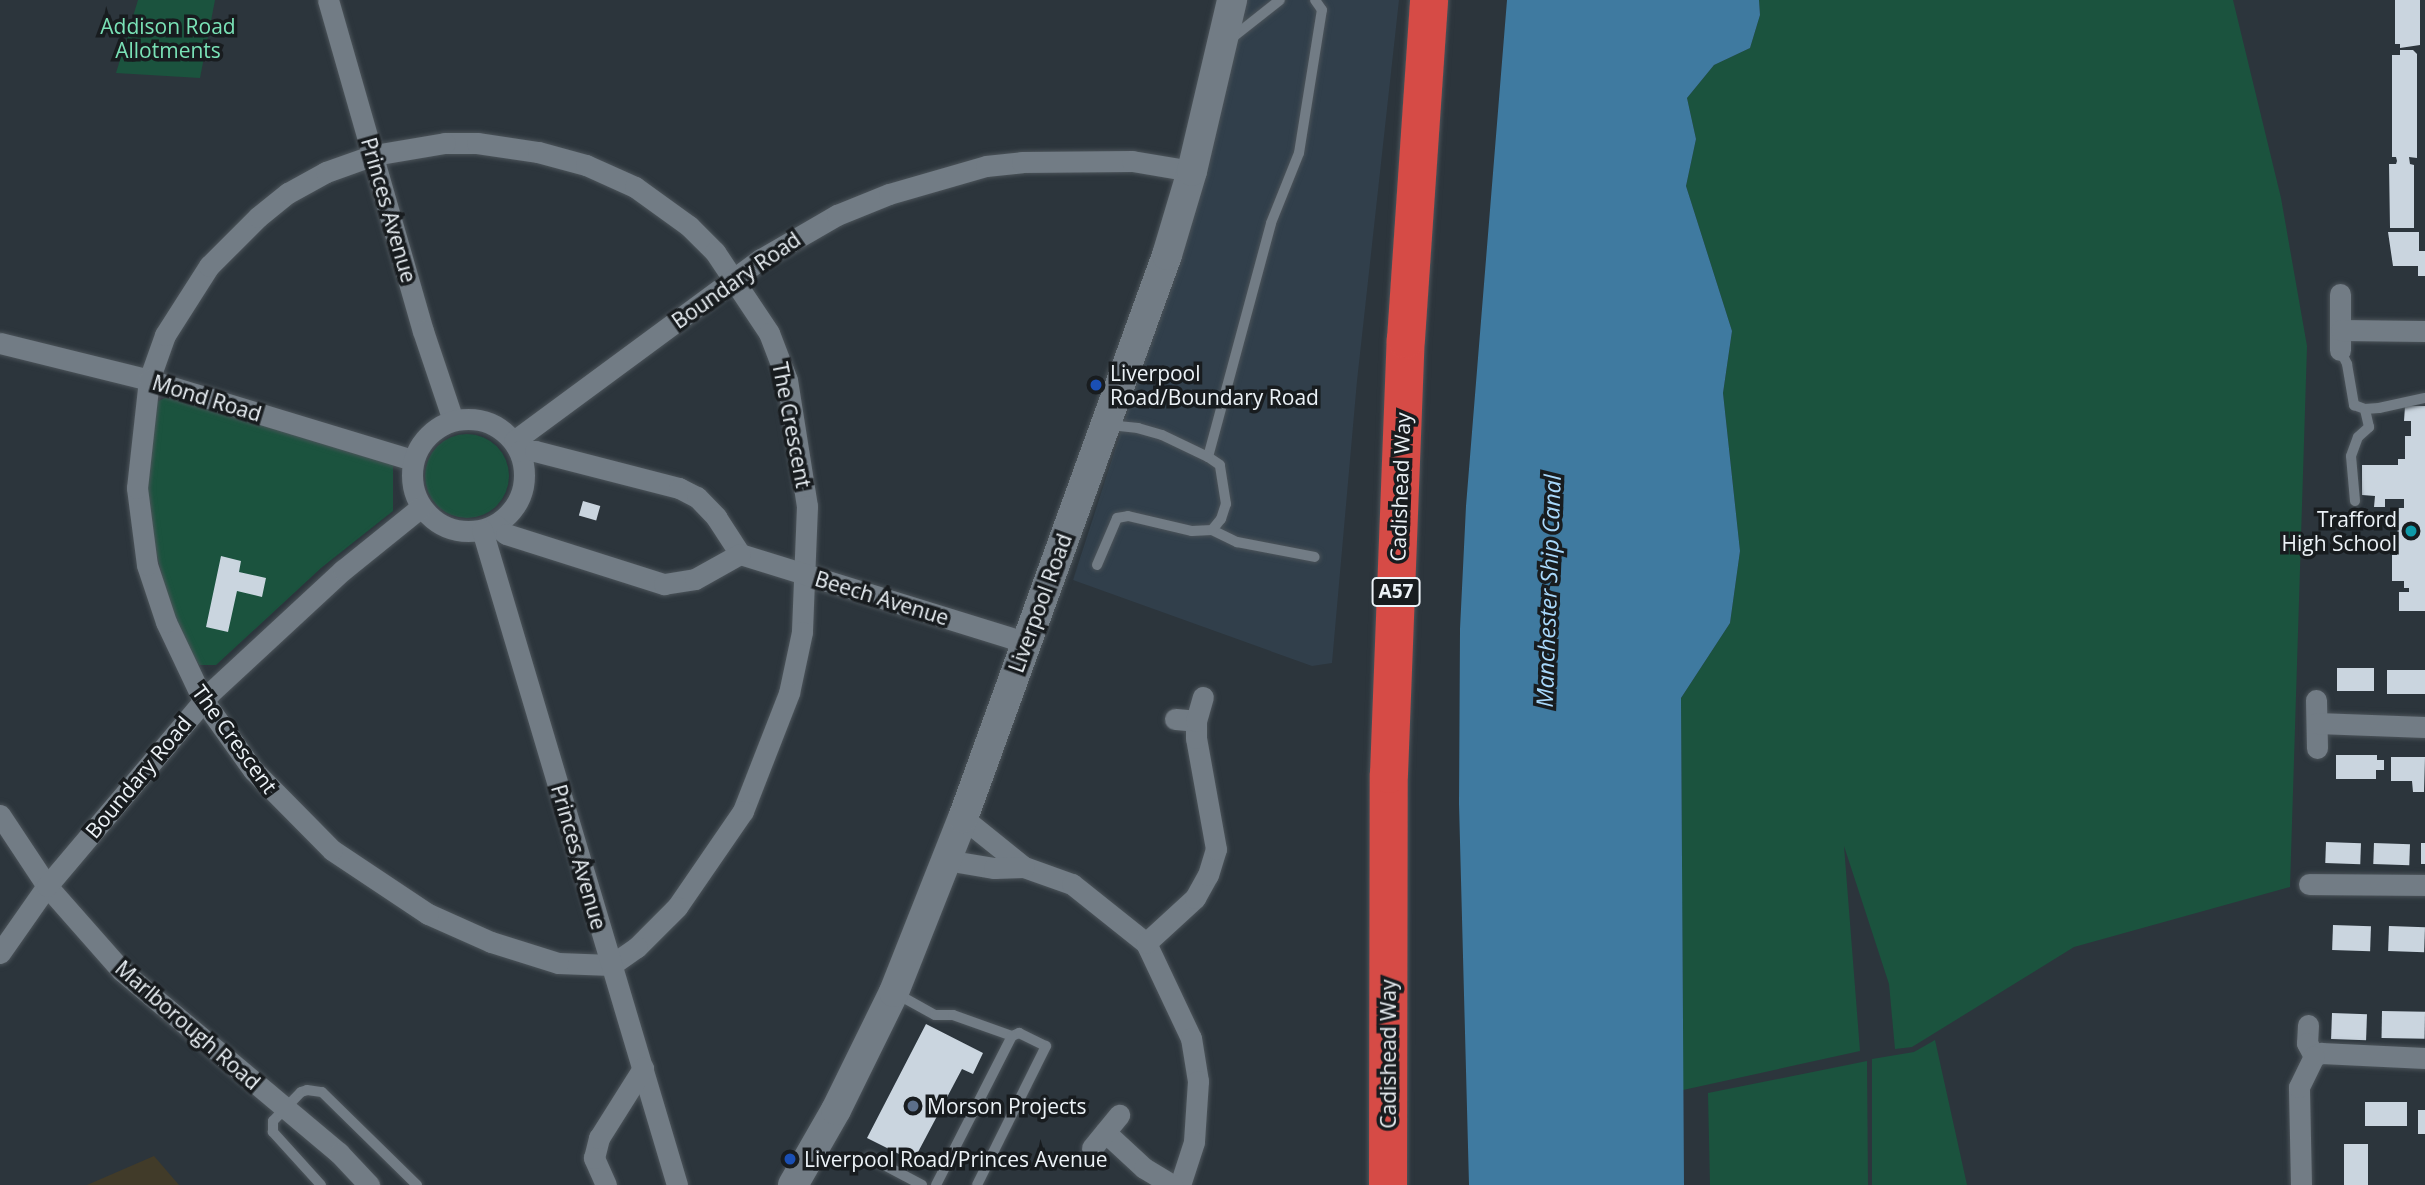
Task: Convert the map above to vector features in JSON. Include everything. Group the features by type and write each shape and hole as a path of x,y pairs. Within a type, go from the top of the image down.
{"highway":[{"name":"Cadishead Way","path":"1388,1185 1389,774 1406,339 1429,0"}],"main road":[{"name":"Liverpool Road","path":"793,1185 836,1110 894,992 963,818 1167,255 1192,171 1232,0"}],"street":[{"name":"Princes Avenue","path":"328,0 424,331 453,420"},
{"name":"The Crescent","path":"477,143 538,152 586,164 635,187 689,226 735,279 769,333 787,380 807,506 807,575 802,632 789,693 743,811 677,907 637,947 611,965 558,963 491,943 428,914 332,850 253,770 203,700 187,671 157,598 147,565 136,488 149,380 165,335 209,265 231,242 288,193 326,172 374,155 417,146 477,143"},
{"name":"Boundary Road","path":"517,446 761,259 837,215 889,194 986,166 1087,160 1132,162 1192,171"},
{"path":"2340,295 2340,340 2425,331"},
{"name":"Mond Road","path":"0,343 149,380 413,460"},
{"path":"476,418 497,426 517,446 525,472 522,493 511,511 488,527 459,531 438,523 421,507 412,484 413,460 421,442 435,428 453,420 476,418"},
{"path":"488,527 664,584 695,579 740,554 716,517 697,497 680,488 517,446"},
{"name":"Boundary Road","path":"0,953 47,886 203,700 343,570 421,507"},
{"name":"Princes Avenue","path":"488,527 611,965 677,1185"},
{"name":"Beech Avenue","path":"740,554 1025,642"},
{"path":"1146,943 1195,898 1208,875 1216,849 1196,738 1185,720 1203,697"},
{"path":"2316,699 2317,748"},
{"path":"2317,723 2425,727"},
{"name":"Marlborough Road","path":"0,815 47,886 122,971 339,1153 369,1185"},
{"path":"963,818 1024,867 1072,884 1146,943 1191,1038 1198,1081 1194,1142 1180,1185"},
{"path":"946,860 994,867 1024,867"},
{"path":"2310,886 2425,885"},
{"path":"2308,1025 2307,1043 2314,1056"},
{"path":"2301,1185 2299,1087 2314,1056 2321,1053 2425,1058"},
{"path":"606,1185 594,1158 599,1138 643,1068"},
{"path":"1119,1115 1098,1140 1172,1185"}],"lane":[{"path":"1223,45 1280,0"},
{"path":"1208,457 1271,223 1299,153 1322,10 1315,0"},
{"path":"2340,340 2354,405 2365,409 2425,398"},
{"path":"2355,501 2351,456 2358,437 2369,427 2365,409"},
{"path":"1105,425 1138,428 1162,435 1220,465 1226,504 1221,519 1212,530"},
{"path":"1097,565 1117,518 1128,516 1192,531 1212,530 1237,542 1315,557"},
{"path":"894,992 935,1015 953,1014 1012,1037"},
{"path":"936,1185 1012,1037 1019,1033 1046,1046 977,1185"},
{"path":"321,1185 275,1138 273,1121 301,1092 315,1090 322,1092 417,1185"},
{"path":"869,1157 922,1185"}],"shaded area":[{"path":"1243,0 1399,0 1357,381 1332,663 1312,666 1073,580 1207,165"},
{"path":"154,1156 179,1185 87,1185"}],"green space":[{"name":"Addison Road Allotments","path":"138,0 215,0 200,78 116,73"},
{"path":"1759,0 2233,0 2281,198 2307,346 2290,887 2074,947 1912,1047 1895,1049 1889,984 1844,846 1860,1051 1683,1090 1681,698 1730,623 1740,551 1723,393 1732,331 1686,186 1696,139 1687,98 1714,65 1750,48 1760,15"},
{"path":"165,398 179,399 393,463 393,511 321,568 216,665 199,665 184,638 168,599 145,508 156,402"},
{"path":"467,434 483,437 497,446 506,460 509,476 506,492 497,506 483,515 467,518 451,515 437,506 428,492 425,476 428,460 437,446 451,437"},
{"path":"1935,1040 1967,1185 1872,1185 1872,1059 1914,1052"},
{"path":"1867,1061 1868,1185 1710,1185 1708,1093"}],"water":[{"name":"Manchester Ship Canal","path":"1507,0 1759,0 1760,15 1750,48 1714,65 1687,98 1696,139 1686,186 1732,331 1723,393 1740,551 1730,623 1681,698 1684,1185 1469,1185 1459,804 1460,629 1466,506"}],"building":[{"path":"2395,0 2420,0 2420,45 2400,48 2400,44 2395,44"},
{"path":"2400,50 2413,50 2417,54 2417,158 2409,157 2410,164 2414,165 2414,228 2390,228 2389,164 2396,164 2397,161 2396,157 2392,157 2392,55 2400,55"},
{"path":"2388,232 2419,232 2419,251 2425,251 2425,276 2418,276 2418,266 2393,266"},
{"name":"Trafford High School","path":"2405,406 2425,406 2425,611 2399,611 2399,592 2409,592 2409,588 2404,588 2404,581 2392,581 2392,555 2397,555 2398,508 2404,508 2404,499 2385,499 2385,507 2374,507 2375,496 2362,495 2362,465 2398,465 2398,459 2405,459 2405,436 2411,436 2411,421 2404,421"},
{"path":"583,501 600,506 596,520 579,515"},
{"path":"221,556 241,561 239,572 266,578 262,597 237,591 228,632 206,627"},
{"path":"2337,668 2374,668 2374,691 2337,691"},
{"path":"2387,670 2425,670 2425,694 2387,694"},
{"path":"2336,755 2377,755 2377,760 2384,760 2384,770 2376,770 2376,779 2336,779"},
{"path":"2391,757 2425,757 2424,792 2413,792 2412,781 2391,781"},
{"path":"2326,842 2361,843 2360,864 2325,863"},
{"path":"2374,843 2410,844 2409,865 2373,864"},
{"path":"2421,843 2425,843 2425,864 2421,864"},
{"path":"2333,925 2371,926 2370,951 2332,950"},
{"path":"2389,926 2425,927 2424,952 2388,951"},
{"path":"2382,1011 2425,1012 2425,1039 2382,1038"},
{"path":"2332,1013 2367,1014 2366,1040 2331,1039"},
{"name":"Morson Projects","path":"926,1024 983,1053 973,1074 962,1069 917,1154 904,1148 901,1155 867,1138"},
{"path":"2365,1102 2407,1102 2407,1126 2365,1126"},
{"path":"2418,1110 2425,1110 2425,1134 2418,1134"},
{"path":"2344,1144 2368,1144 2368,1185 2344,1185"}],"place":[{"name":"Liverpool Road/Boundary Road","path":"1096,385"},
{"name":"Trafford High School","path":"2411,531"},
{"name":"Morson Projects","path":"913,1106"},
{"name":"Liverpool Road/Princes Avenue","path":"790,1159"}]}
